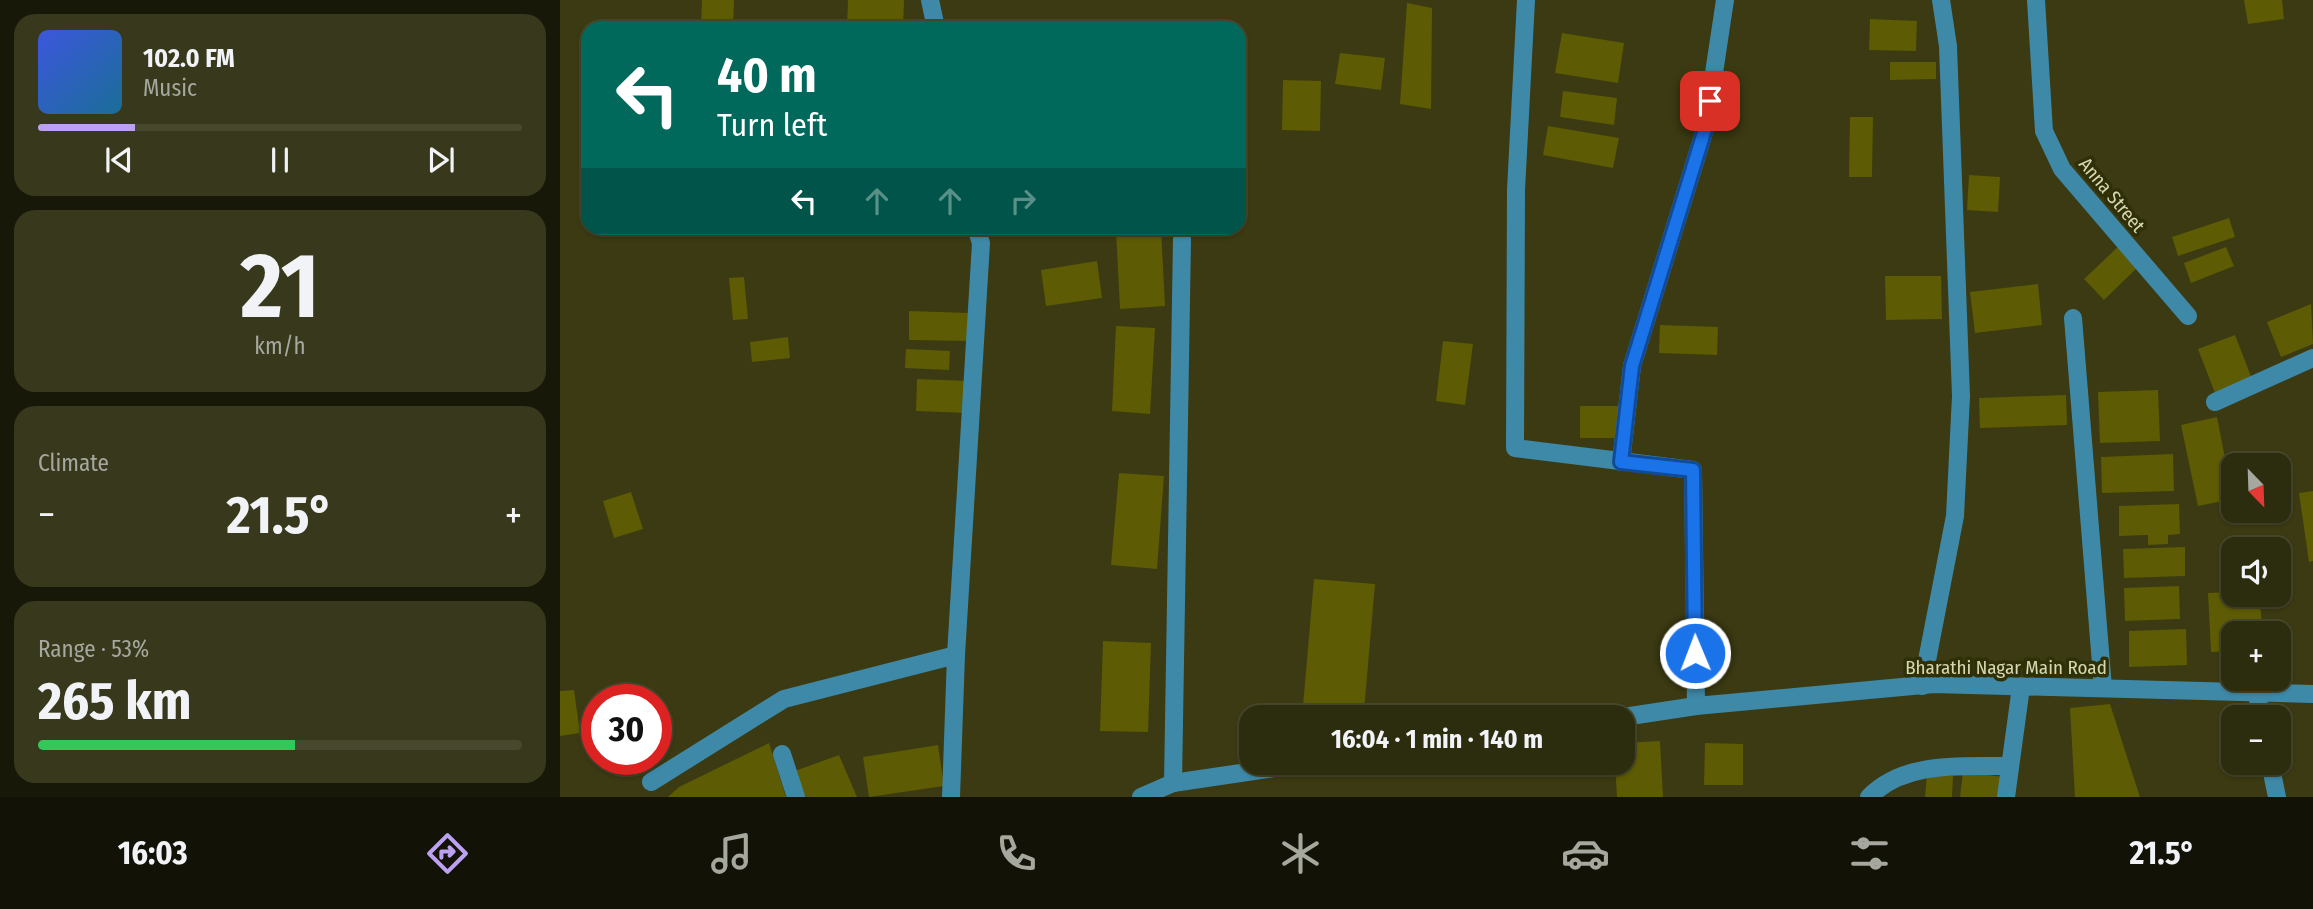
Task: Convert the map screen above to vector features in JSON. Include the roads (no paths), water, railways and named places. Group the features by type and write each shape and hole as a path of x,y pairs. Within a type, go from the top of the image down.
{"street":[{"path":"930,0 934,21"},
{"path":"1526,0 1516,190 1515,448 1693,470 1696,706"},
{"path":"1621,462 1632,366 1706,126 1725,0"},
{"path":"1922,686 1955,516 1961,397 1948,46 1941,0"},
{"name":"Anna Street","path":"2036,0 2044,131 2062,169 2188,316"},
{"path":"951,797 956,655 981,243 978,235"},
{"path":"1172,783 1182,239"},
{"path":"2073,318 2103,688"},
{"path":"2215,401 2313,358"},
{"path":"651,782 784,699 956,655"},
{"name":"Bharathi Nagar Main Road","path":"1635,715 1696,706 1922,686 2313,694"},
{"path":"2006,797 2021,687"},
{"path":"2256,692 2258,705"},
{"path":"782,754 796,797"},
{"path":"1870,797 1883,783 1929,767 2010,766"},
{"path":"1141,797 1172,783 1239,773"},
{"path":"2272,775 2277,797"}]}
